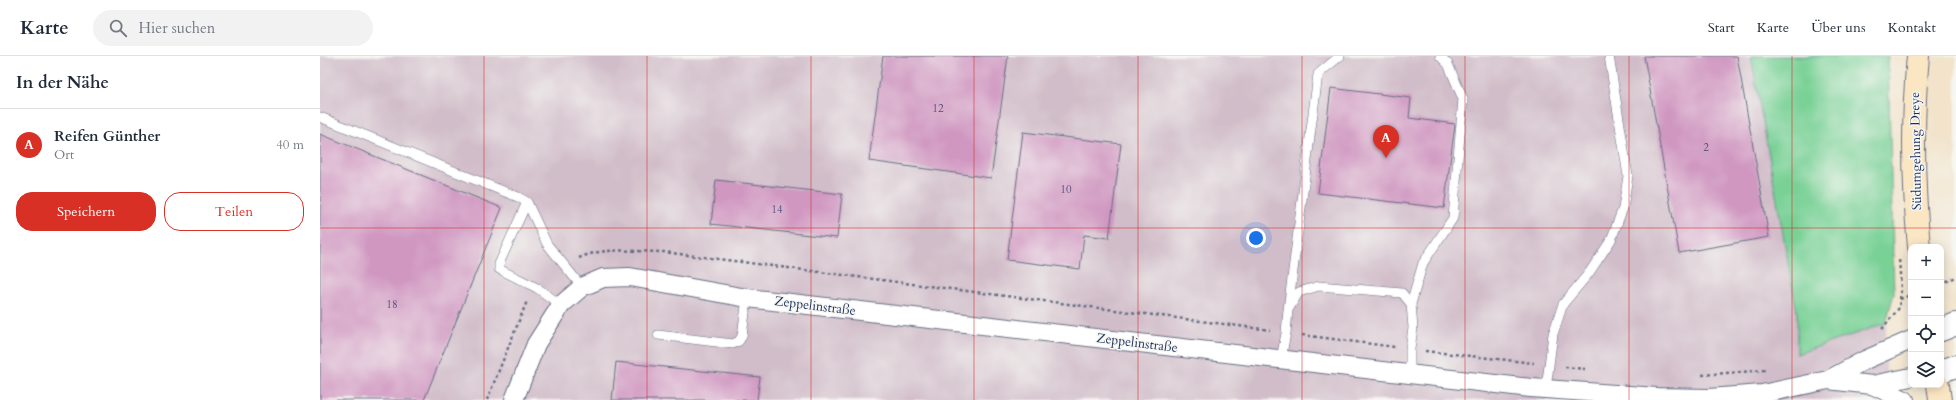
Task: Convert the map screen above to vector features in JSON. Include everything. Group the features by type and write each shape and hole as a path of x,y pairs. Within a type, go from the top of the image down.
{"main road":[{"name":"Südumgehung Dreye","path":"1918,56 1913,107 1913,182 1919,244"},
{"path":"1938,388 1940,400"}],"street":[{"name":"Zeppelinstraße","path":"514,400 536,344 561,305 582,287 603,278 630,277 747,298 1410,374 1534,392 1708,398 1762,394 1828,380 1864,360 1908,341"},
{"path":"1944,329 1956,324"},
{"path":"1944,369 1956,366"},
{"name":"Zeppelinstraße","path":"1872,385 1908,378"},
{"name":"Zeppelinstraße","path":"1828,380 1872,385 1905,400"}],"lane":[{"path":"1281,359 1286,333 1318,74 1340,56"},
{"path":"1410,374 1410,349 1413,328 1411,304 1423,264 1453,218 1463,99 1448,64 1440,56"},
{"path":"1534,392 1549,365 1554,334 1563,304 1590,273 1611,240 1623,208 1628,176 1609,56"},
{"path":"320,117 526,202 547,244 563,266 582,287"},
{"path":"526,202 499,264 499,269 538,288 561,305"},
{"path":"1288,310 1299,292 1319,286 1402,292 1411,304"},
{"path":"658,335 733,344 739,341 742,336 747,298"}],"path":[{"path":"563,266 589,253 607,251 664,252 1410,349 1589,369"},
{"path":"1880,331 1899,308 1898,251"},
{"path":"1944,283 1956,277"},
{"path":"487,400 529,295 538,288"},
{"path":"1900,298 1908,296"},
{"path":"1699,375 1769,370"}],"shaded area":[{"path":"320,56 1751,56 1797,312 1797,354 1886,323 1886,400 320,400"}],"green space":[{"path":"1751,56 1888,56 1894,293 1886,323 1797,354 1797,312"}],"building":[{"path":"883,56 1008,56 991,178 869,161"},
{"path":"1644,56 1737,56 1769,237 1679,253"},
{"path":"1331,88 1411,98 1409,118 1455,124 1444,208 1318,193"},
{"path":"1023,132 1121,144 1109,238 1084,235 1080,269 1007,260"},
{"path":"320,134 502,208 424,400 320,400"},
{"path":"716,180 842,194 837,238 711,224"},
{"path":"616,362 760,377 757,400 612,400"}],"place":[{"name":"Reifen Günther","path":"1386,158"}]}
